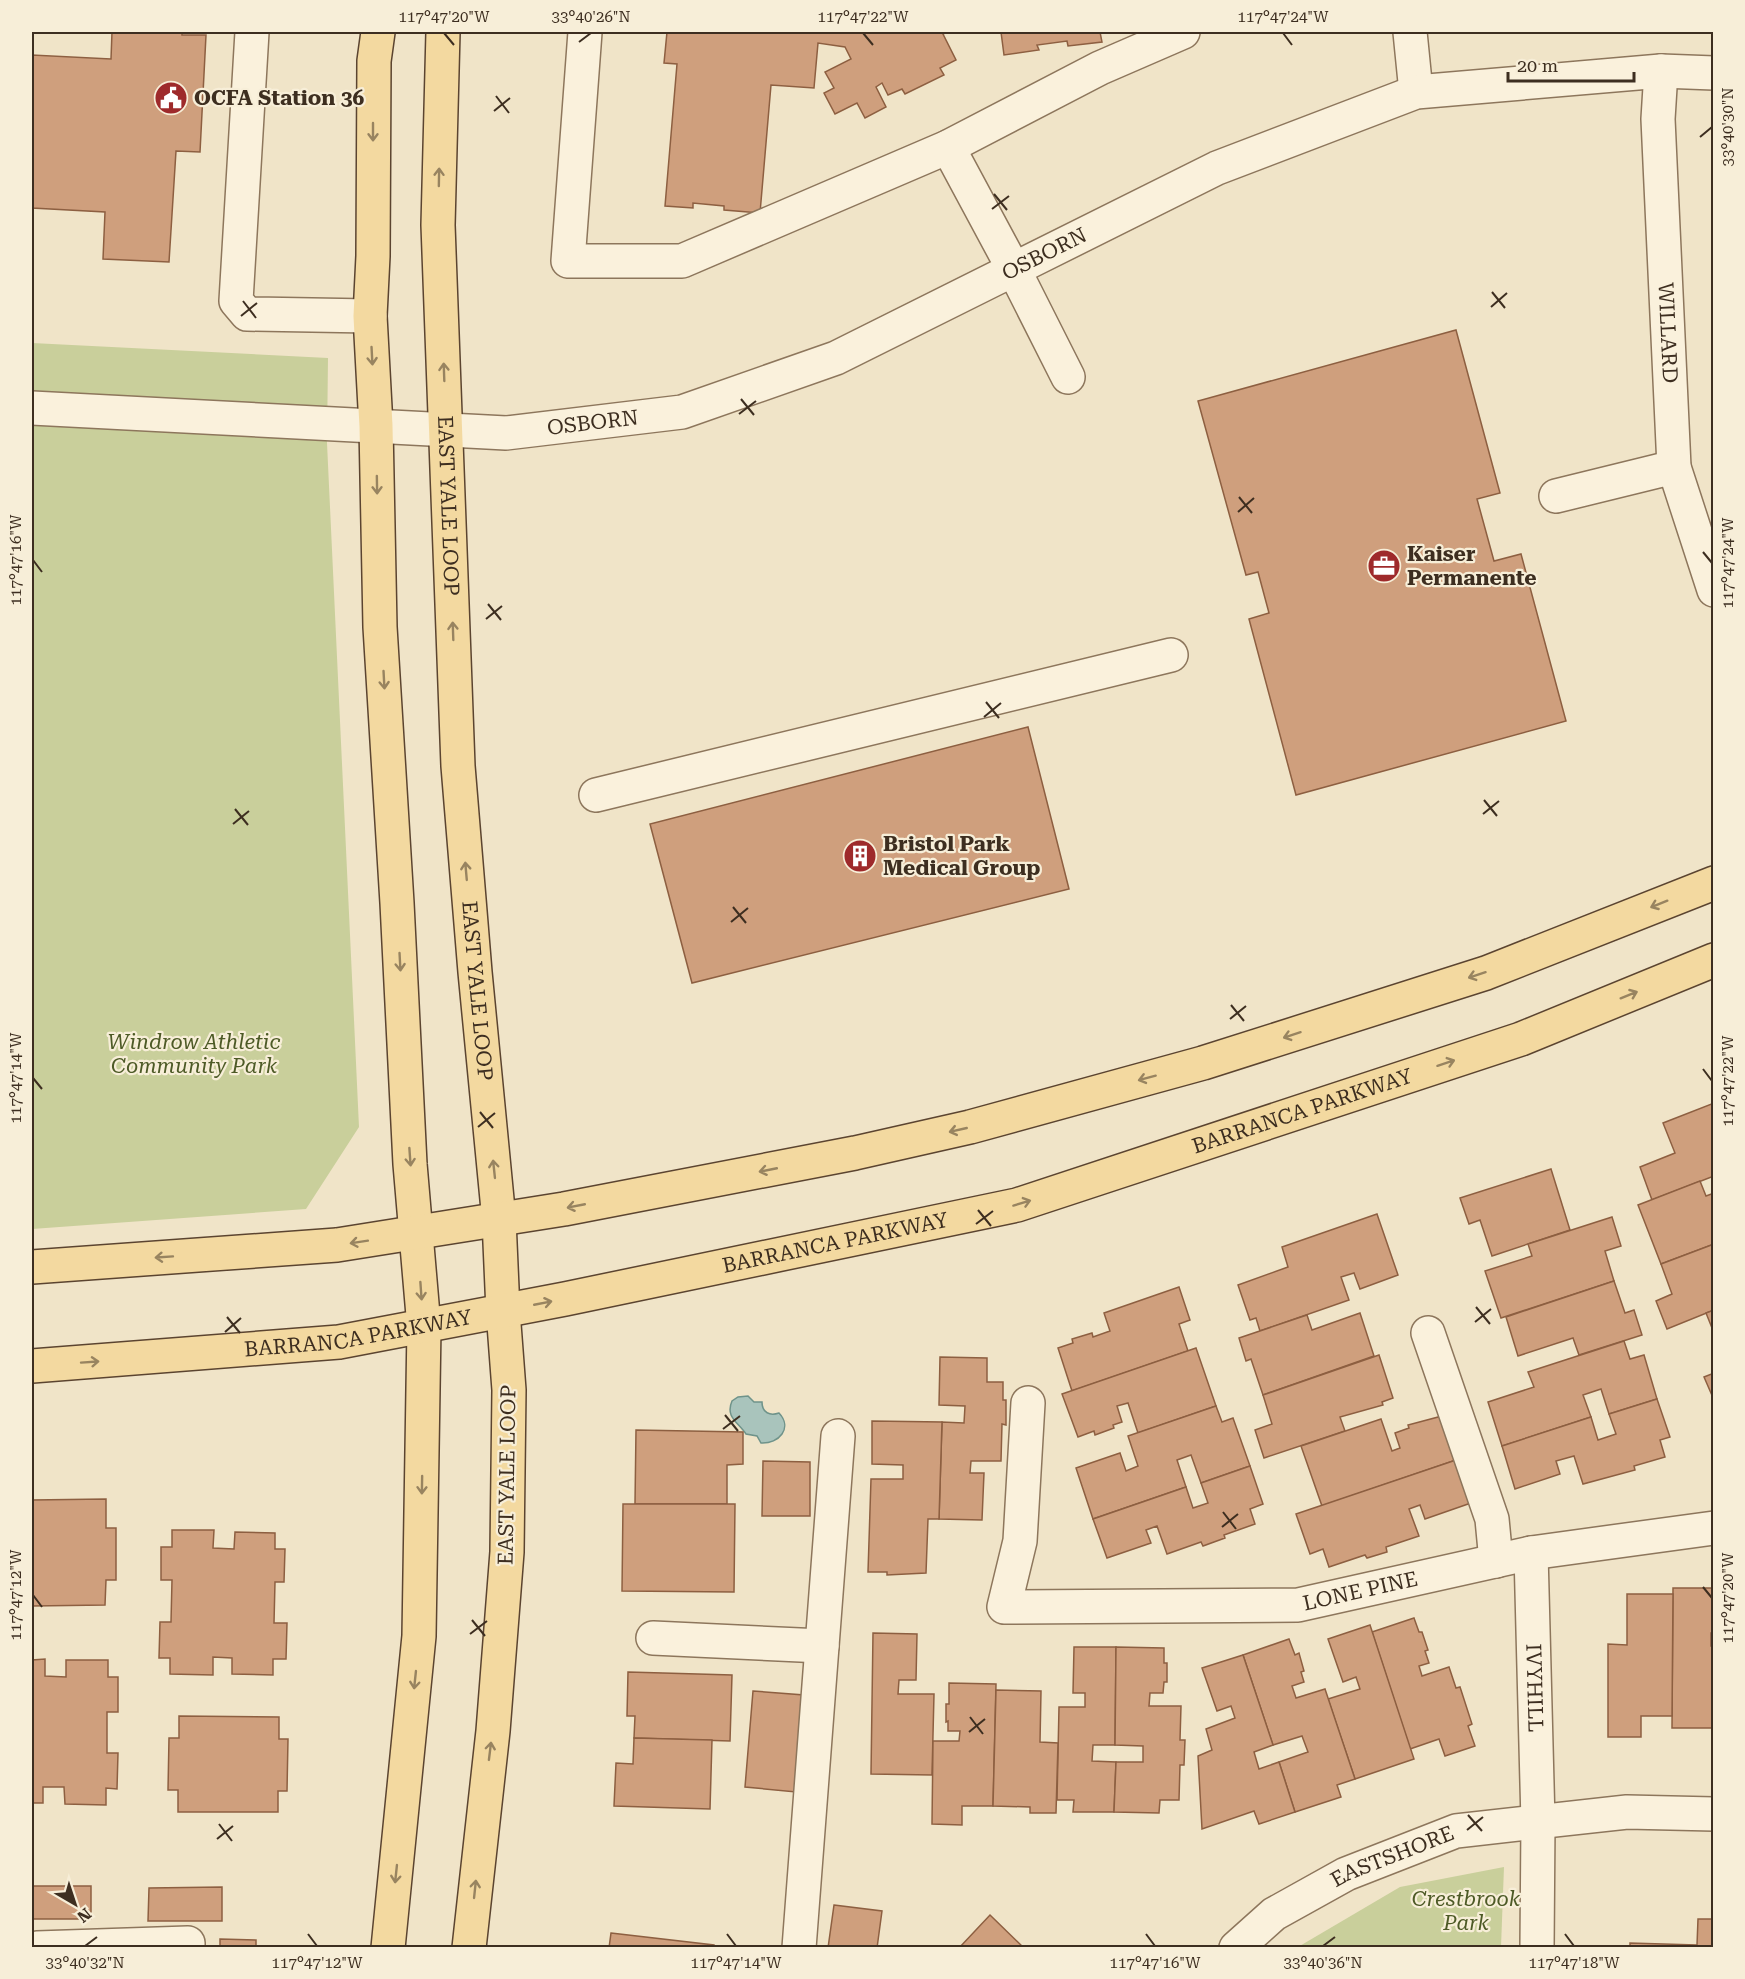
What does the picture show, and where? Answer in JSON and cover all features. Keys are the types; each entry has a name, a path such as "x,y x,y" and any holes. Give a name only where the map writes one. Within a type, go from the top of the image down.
{"main road":[{"path":"378,32 374,61 373,256 369,316 376,426 380,627 410,1164 424,1327 419,1636 388,1947"},
{"name":"EAST YALE LOOP","path":"443,32 438,225 458,766 499,1220 509,1390 507,1552 493,1731 469,1947"},
{"path":"32,1267 337,1245 499,1220 855,1153 970,1127 1192,1066 1486,973 1713,883"},
{"name":"BARRANCA PARKWAY","path":"32,1366 339,1342 424,1327 1017,1205 1521,1039 1713,960"}],"street":[{"path":"252,32 236,301 247,314 369,316"},
{"path":"585,32 568,261 682,261 948,147 1100,68 1183,32"},
{"path":"1410,32 1416,92"},
{"name":"OSBORN","path":"32,408 506,434 682,412 836,358 1217,168 1416,92 1661,71 1713,73"},
{"name":"WILLARD","path":"1661,71 1658,119 1674,466 1713,590"},
{"path":"948,147 1068,377"},
{"path":"1556,496 1674,466"},
{"path":"596,795 1171,655"},
{"path":"1428,1333 1492,1519 1496,1561"},
{"name":"LONE PINE","path":"1028,1402 1020,1541 1004,1607 1298,1605 1531,1553 1713,1528"},
{"path":"799,1947 838,1436"},
{"name":"IVYHILL","path":"1531,1553 1538,1822 1537,1947"},
{"path":"653,1638 822,1646"},
{"name":"EASTSHORE","path":"1236,1947 1274,1914 1346,1874 1456,1831 1627,1812 1713,1814"},
{"path":"37,1947 188,1943 188,1947"}],"green space":[{"name":"Windrow Athletic Community Park","path":"32,343 328,358 327,443 359,1127 306,1209 32,1229"},
{"name":"Crestbrook Park","path":"1504,1867 1501,1947 1298,1947 1400,1887"}],"water":[{"path":"748,1396 754,1402 762,1402 763,1409 767,1413 779,1413 785,1424 778,1438 768,1443 761,1443 757,1436 746,1434 733,1419 730,1411 732,1401 738,1397"}],"building":[{"path":"112,32 182,32 182,35 206,35 200,152 176,151 169,262 103,259 105,212 32,208 32,55 111,59"},
{"path":"667,32 947,32 943,34 956,60 940,68 944,75 905,94 902,89 888,95 882,83 876,87 886,107 865,118 857,103 835,114 824,93 834,88 825,72 851,59 845,47 818,43 814,88 771,85 760,213 724,210 724,206 693,203 693,208 665,206 677,64 664,63"},
{"path":"1001,32 1100,32 1102,42 1068,46 1067,41 1037,45 1039,50 1004,55"},
{"name":"Kaiser Permanente","path":"1456,330 1500,493 1477,499 1494,561 1521,554 1566,721 1296,795 1249,619 1269,613 1258,572 1246,575 1198,401"},
{"name":"Bristol Park Medical Group","path":"1028,727 1069,889 692,983 650,824"},
{"path":"1714,1103 1714,1176 1652,1200 1640,1167 1675,1153 1663,1123"},
{"path":"1551,1169 1570,1230 1492,1256 1480,1220 1469,1224 1460,1198"},
{"path":"1700,1181 1706,1196 1714,1193 1714,1244 1661,1264 1638,1205"},
{"path":"1377,1214 1398,1275 1360,1289 1354,1273 1341,1277 1349,1300 1260,1331 1256,1318 1250,1320 1238,1285 1288,1267 1282,1247"},
{"path":"1612,1217 1621,1246 1605,1251 1614,1281 1501,1318 1485,1271 1532,1256 1528,1244"},
{"path":"1714,1244 1714,1310 1667,1329 1656,1301 1672,1294 1661,1264"},
{"path":"1614,1281 1625,1313 1634,1310 1642,1335 1579,1355 1573,1338 1518,1356 1506,1317"},
{"path":"1179,1287 1190,1320 1179,1324 1188,1351 1072,1391 1058,1348 1073,1343 1072,1339 1092,1333 1093,1337 1110,1331 1104,1313"},
{"path":"1714,1310 1714,1333 1706,1313"},
{"path":"1360,1313 1374,1356 1263,1395 1251,1359 1246,1361 1239,1338 1307,1315 1312,1330"},
{"path":"1624,1341 1630,1359 1644,1355 1657,1399 1609,1414 1601,1389 1583,1395 1591,1417 1502,1446 1488,1402 1534,1387 1528,1372"},
{"path":"1196,1348 1216,1406 1138,1433 1128,1403 1117,1406 1122,1422 1113,1425 1114,1428 1095,1435 1094,1431 1078,1437 1062,1394"},
{"path":"1379,1355 1393,1398 1382,1402 1383,1405 1340,1417 1345,1431 1264,1458 1255,1430 1272,1424 1263,1395"},
{"path":"940,1357 987,1358 987,1382 1003,1382 1006,1425 1002,1424 1001,1461 971,1461 970,1473 984,1473 982,1520 939,1519 942,1422 964,1423 965,1406 939,1405"},
{"path":"1714,1373 1714,1400 1704,1377"},
{"path":"1657,1399 1670,1437 1660,1440 1665,1457 1634,1466 1635,1470 1583,1484 1574,1456 1556,1461 1560,1474 1515,1489 1502,1446 1591,1417 1598,1440 1616,1434 1609,1414"},
{"path":"1216,1406 1222,1422 1233,1418 1250,1466 1201,1483 1191,1455 1177,1460 1186,1487 1093,1519 1076,1468 1120,1453 1126,1471 1138,1466 1128,1436"},
{"path":"1442,1416 1456,1460 1322,1506 1301,1446 1381,1419 1392,1451 1400,1448 1395,1433 1409,1428 1408,1425"},
{"path":"872,1421 942,1422 939,1519 928,1519 926,1573 887,1575 887,1572 868,1572 871,1479 903,1479 903,1465 872,1464"},
{"path":"636,1430 743,1432 743,1464 727,1465 727,1504 635,1504"},
{"path":"1456,1460 1471,1503 1425,1519 1420,1505 1409,1509 1419,1536 1386,1547 1387,1552 1367,1558 1365,1555 1329,1567 1323,1549 1310,1554 1296,1514"},
{"path":"763,1461 810,1462 810,1516 762,1516"},
{"path":"1250,1466 1263,1504 1250,1509 1255,1524 1224,1535 1225,1538 1203,1546 1201,1542 1167,1554 1157,1526 1146,1530 1151,1543 1107,1558 1093,1519 1186,1487 1193,1508 1208,1503 1201,1483"},
{"path":"106,1499 106,1528 116,1528 116,1580 106,1580 105,1605 32,1606 32,1500"},
{"path":"623,1504 735,1504 734,1592 622,1591"},
{"path":"172,1530 214,1530 213,1548 234,1549 235,1532 275,1533 275,1549 285,1549 284,1582 275,1582 274,1623 287,1623 286,1659 273,1659 273,1675 232,1674 232,1658 213,1657 213,1675 170,1674 170,1658 159,1658 160,1622 171,1622 172,1580 161,1580 161,1547 172,1547"},
{"path":"1673,1588 1714,1588 1714,1633 1711,1633 1711,1646 1714,1646 1714,1728 1672,1728"},
{"path":"1627,1594 1673,1594 1672,1716 1641,1716 1641,1737 1608,1737 1608,1644 1627,1645"},
{"path":"1414,1618 1428,1650 1425,1651 1429,1663 1419,1666 1422,1676 1449,1667 1456,1688 1460,1687 1472,1724 1468,1726 1475,1746 1445,1756 1439,1739 1410,1749 1372,1632"},
{"path":"1370,1625 1414,1759 1355,1779 1328,1699 1360,1689 1356,1677 1343,1682 1328,1639"},
{"path":"873,1633 917,1634 916,1680 899,1680 898,1694 934,1694 932,1775 871,1774"},
{"path":"1289,1639 1295,1655 1299,1653 1304,1671 1301,1672 1304,1682 1292,1686 1296,1698 1325,1689 1355,1779 1337,1785 1341,1797 1295,1812 1279,1762 1308,1752 1302,1736 1273,1745 1243,1655"},
{"path":"1074,1647 1116,1647 1115,1745 1093,1745 1092,1761 1116,1762 1114,1812 1073,1812 1074,1800 1057,1800 1059,1707 1085,1707 1085,1693 1073,1693"},
{"path":"1116,1647 1164,1648 1167,1682 1164,1682 1163,1693 1150,1693 1149,1706 1181,1706 1180,1740 1185,1740 1184,1765 1180,1765 1179,1800 1160,1800 1159,1813 1114,1812 1116,1762 1143,1762 1143,1746 1115,1745"},
{"path":"1243,1655 1273,1745 1254,1752 1259,1769 1279,1762 1295,1812 1259,1824 1254,1811 1202,1829 1198,1756 1212,1750 1206,1729 1235,1718 1231,1706 1217,1711 1202,1668"},
{"path":"45,1659 45,1676 66,1677 66,1660 108,1660 108,1677 118,1677 118,1712 107,1712 107,1753 118,1753 117,1789 106,1788 106,1805 65,1804 64,1787 43,1787 43,1803 32,1803 32,1660"},
{"path":"628,1672 732,1675 730,1741 634,1738 635,1716 627,1716"},
{"path":"949,1683 996,1684 993,1806 962,1806 962,1825 932,1824 933,1741 959,1741 960,1731 948,1731 948,1721 946,1722"},
{"path":"996,1690 1041,1691 1040,1742 1058,1743 1056,1813 1030,1813 1030,1807 993,1806"},
{"path":"753,1691 804,1695 796,1792 745,1787"},
{"path":"179,1716 279,1717 279,1739 288,1739 287,1791 278,1791 278,1812 178,1812 178,1790 168,1790 169,1738 179,1738"},
{"path":"634,1738 712,1740 710,1809 614,1806 616,1763 633,1764"},
{"path":"32,1886 91,1886 91,1919 32,1919"},
{"path":"222,1887 222,1921 148,1921 149,1888"},
{"path":"834,1905 882,1911 877,1948 828,1948"},
{"path":"990,1915 1024,1948 959,1948"},
{"path":"1698,1919 1714,1919 1714,1948 1630,1948 1630,1943 1697,1945"},
{"path":"611,1933 714,1945 714,1948 609,1948"},
{"path":"220,1939 256,1940 256,1948 220,1948"}],"place":[{"name":"OCFA Station 36","path":"171,98"},
{"name":"Kaiser Permanente","path":"1384,566"},
{"name":"Bristol Park Medical Group","path":"860,856"}]}
